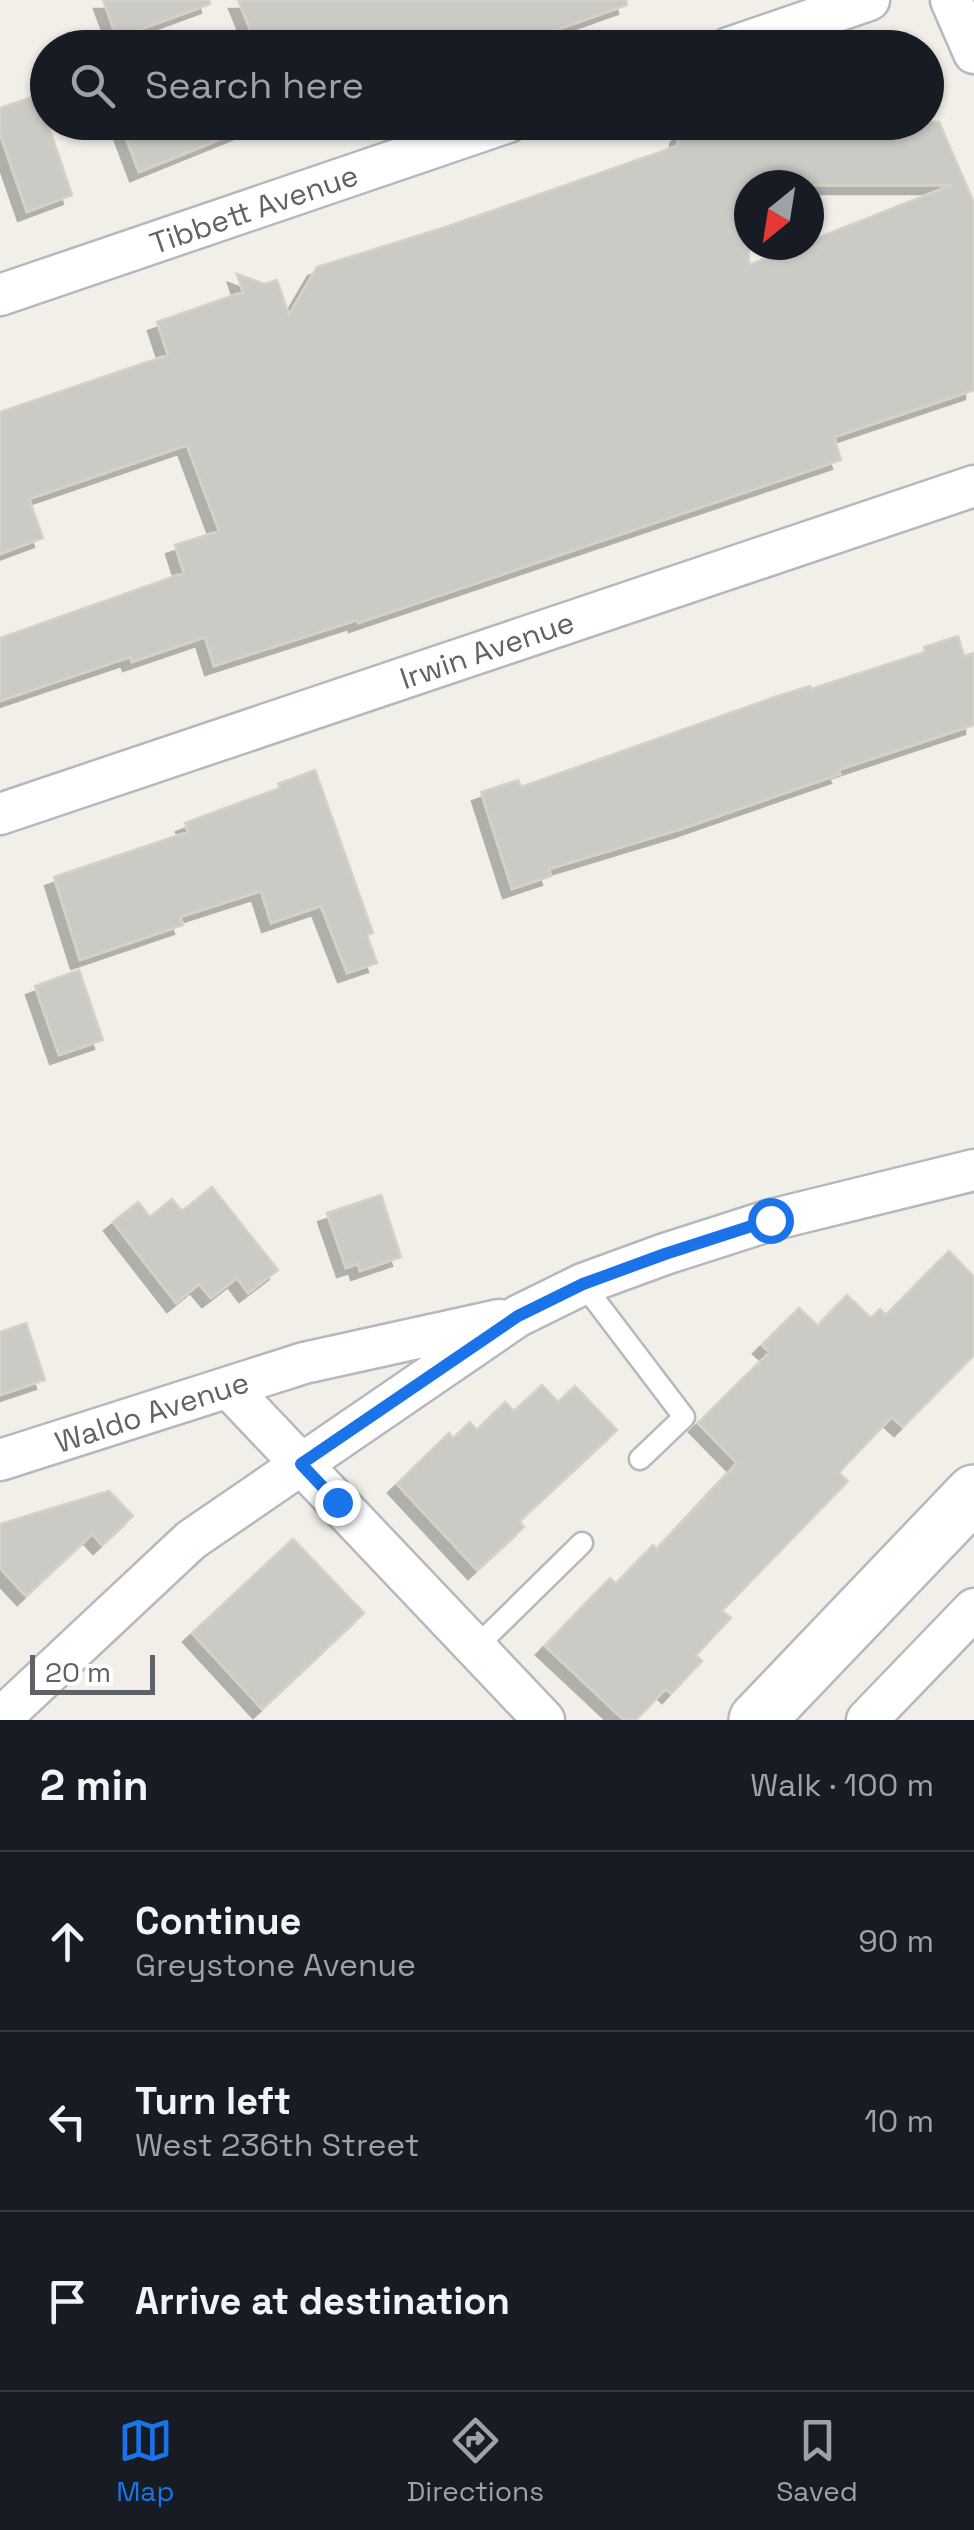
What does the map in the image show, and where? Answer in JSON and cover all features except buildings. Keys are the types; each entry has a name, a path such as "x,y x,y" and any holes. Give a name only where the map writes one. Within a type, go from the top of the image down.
{"main road":[{"path":"757,1720 974,1493"}],"street":[{"path":"782,30 869,0"},
{"path":"951,0 974,52"},
{"name":"Tibbett Avenue","path":"0,295 455,140"},
{"name":"Irwin Avenue","path":"0,814 974,486"},
{"path":"0,1719 192,1540 518,1316 583,1284 770,1220 974,1170"},
{"name":"Waldo Avenue","path":"0,1460 304,1362 518,1316"},
{"path":"228,1388 544,1720"},
{"path":"868,1720 974,1609"}],"lane":[{"path":"583,1284 684,1417 640,1459"},
{"path":"476,1648 582,1542"}],"route":[{"path":"337,1502 301,1464 518,1316 583,1284 770,1220"}]}
